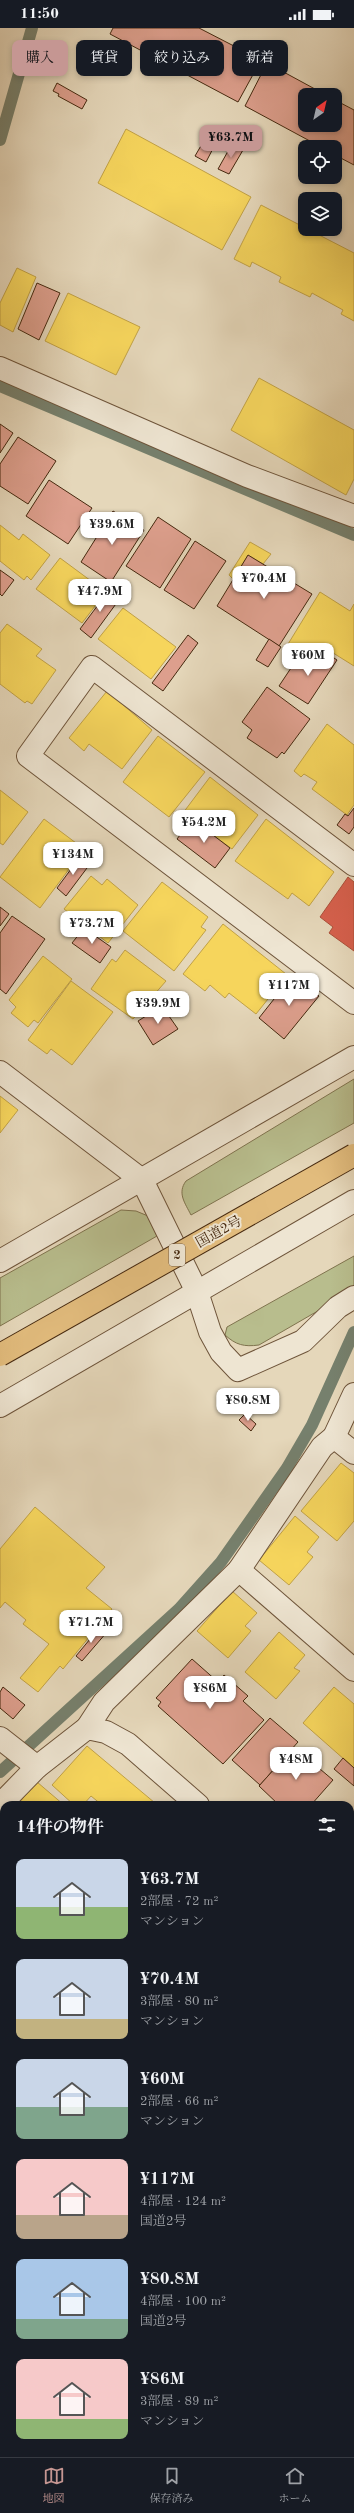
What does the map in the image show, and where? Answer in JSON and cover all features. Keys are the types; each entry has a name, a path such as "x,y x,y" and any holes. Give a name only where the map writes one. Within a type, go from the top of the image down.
{"main road":[{"name":"国道2号","path":"0,1355 354,1155"}],"street":[{"path":"0,368 247,476 354,516"},
{"path":"354,865 92,667 28,756 354,1003"},
{"path":"0,1261 354,1057"},
{"path":"0,1072 142,1180 197,1292 210,1332 221,1352 238,1370 303,1341 338,1307 354,1297"},
{"path":"0,1406 354,1201"},
{"path":"88,1728 104,1702 239,1570 322,1447 334,1437 354,1394"},
{"path":"334,1437 354,1453"},
{"path":"239,1570 354,1670"},
{"path":"1,1801 19,1753 88,1728 106,1732 128,1744 193,1801"}],"green space":[{"path":"354,1079 354,1123 191,1215 184,1202 182,1194 183,1185 186,1181"},
{"path":"121,1210 136,1211 148,1216 157,1236 0,1326 0,1278"},
{"path":"354,1256 354,1290 259,1345 249,1346 240,1344 225,1335 227,1327"}],"building: 住宅":[{"path":"126,129 251,197 222,250 98,183"},
{"path":"261,205 298,224 298,236 321,236 354,253 354,321 341,314 343,310 312,293 310,297 279,282 281,277 252,262 250,267 234,259"},
{"path":"17,268 36,277 13,332 0,325 0,303"},
{"path":"68,293 140,327 116,375 45,341"},
{"path":"259,378 354,430 354,479 346,495 231,430"},
{"path":"0,525 19,540 23,534 50,555 31,580 27,576 24,580 0,561"},
{"path":"250,542 271,554 263,564 248,555 234,580 229,575"},
{"path":"60,558 106,592 82,623 36,589"},
{"path":"320,592 350,611 354,604 354,666 322,646 310,666 285,649"},
{"path":"123,608 176,647 151,679 98,639"},
{"path":"7,624 42,649 36,656 56,670 32,704 27,701 25,703 0,684 0,633"},
{"path":"107,691 152,730 122,769 89,744 84,751 69,738"},
{"path":"327,724 354,745 354,805 347,815 312,789 317,782 304,774 301,777 294,771"},
{"path":"158,736 205,772 169,817 123,782"},
{"path":"210,777 258,815 232,849 183,813"},
{"path":"0,790 28,812 3,845 0,843"},
{"path":"44,819 84,849 40,908 0,877"},
{"path":"266,819 334,872 309,906 292,893 288,899 235,861"},
{"path":"91,876 102,885 107,879 138,905 108,943 64,909"},
{"path":"162,882 208,917 201,927 206,930 174,971 123,931"},
{"path":"223,924 291,978 276,997 272,994 256,1014 229,993 225,998 210,985 205,991 183,974"},
{"path":"125,950 166,981 133,1019 91,989 112,959 116,962"},
{"path":"43,956 72,979 38,1023 34,1020 28,1027 11,1013 16,1007 9,1000"},
{"path":"71,981 113,1012 72,1065 51,1049 47,1054 28,1040"},
{"path":"0,1096 18,1110 0,1133"},
{"path":"341,1463 354,1473 354,1521 337,1541 301,1511"},
{"path":"35,1507 105,1567 86,1588 112,1609 63,1669 60,1666 38,1692 20,1678 49,1644 23,1624 26,1620 5,1602 0,1608 0,1549"},
{"path":"295,1516 319,1537 307,1552 313,1557 289,1585 259,1560"},
{"path":"232,1591 257,1613 245,1626 251,1631 228,1658 197,1631"},
{"path":"279,1632 305,1655 294,1668 300,1671 276,1699 245,1672"},
{"path":"334,1687 354,1704 354,1768 303,1723"},
{"path":"87,1746 153,1801 97,1801 91,1796 87,1801 70,1801 52,1785"},
{"path":"37,1782 59,1801 20,1801"}],"building: 商業":[{"path":"348,877 354,882 354,951 329,933 333,927 320,917"}],"building: その他":[{"path":"113,28 199,28 222,40 140,40 140,50 132,46 132,40 121,40 110,34"},
{"path":"224,41 232,45 232,76 252,76 238,102 189,76 224,76"},
{"path":"288,74 313,88 298,88 298,132 342,132 342,104 354,110 354,165 342,159 342,140 308,140 245,106 260,76 288,76"},
{"path":"57,83 87,100 82,109 58,96 59,94 53,91"},
{"path":"209,132 219,137 206,162 195,156"},
{"path":"232,144 243,150 229,174 218,169"},
{"path":"37,283 60,293 39,340 18,329"},
{"path":"0,424 13,433 0,453"},
{"path":"18,437 56,461 28,504 0,486 0,464"},
{"path":"49,480 92,508 68,544 26,516"},
{"path":"113,511 144,530 111,582 81,562"},
{"path":"158,517 191,539 160,588 126,566"},
{"path":"195,541 226,561 194,609 164,590"},
{"path":"248,555 312,594 279,646 217,606"},
{"path":"0,570 14,580 2,596 0,594"},
{"path":"110,589 121,597 91,638 80,629"},
{"path":"188,635 198,643 163,691 152,683"},
{"path":"269,639 281,647 268,667 256,660"},
{"path":"322,650 337,660 308,704 279,686 297,659 310,668"},
{"path":"267,687 310,719 284,754 282,752 277,758 247,738 252,730 242,722"},
{"path":"354,808 354,827 349,834 337,825 345,814 348,816"},
{"path":"192,819 230,848 215,868 177,839"},
{"path":"80,857 90,864 66,896 57,888"},
{"path":"0,907 9,914 0,926"},
{"path":"12,916 45,939 6,994 0,989 0,933"},
{"path":"84,928 111,947 100,963 72,943"},
{"path":"293,975 319,996 284,1039 259,1018"},
{"path":"162,1006 178,1029 153,1045 138,1021"},
{"path":"245,1414 256,1424 251,1431 239,1420"},
{"path":"100,1627 107,1632 82,1661 76,1656"},
{"path":"192,1659 218,1682 224,1675 248,1696 243,1701 264,1720 223,1764 158,1706 161,1702 156,1698"},
{"path":"3,1687 25,1705 13,1719 0,1708 0,1692"},
{"path":"270,1718 298,1742 260,1785 232,1760"},
{"path":"294,1747 333,1780 315,1801 275,1801 259,1786"},
{"path":"343,1758 354,1768 354,1786 334,1769"}],"waterway":[{"path":"0,140 32,28"},
{"path":"0,386 354,535"},
{"path":"0,1772 179,1609 221,1562 287,1468 312,1425 354,1332"}]}
